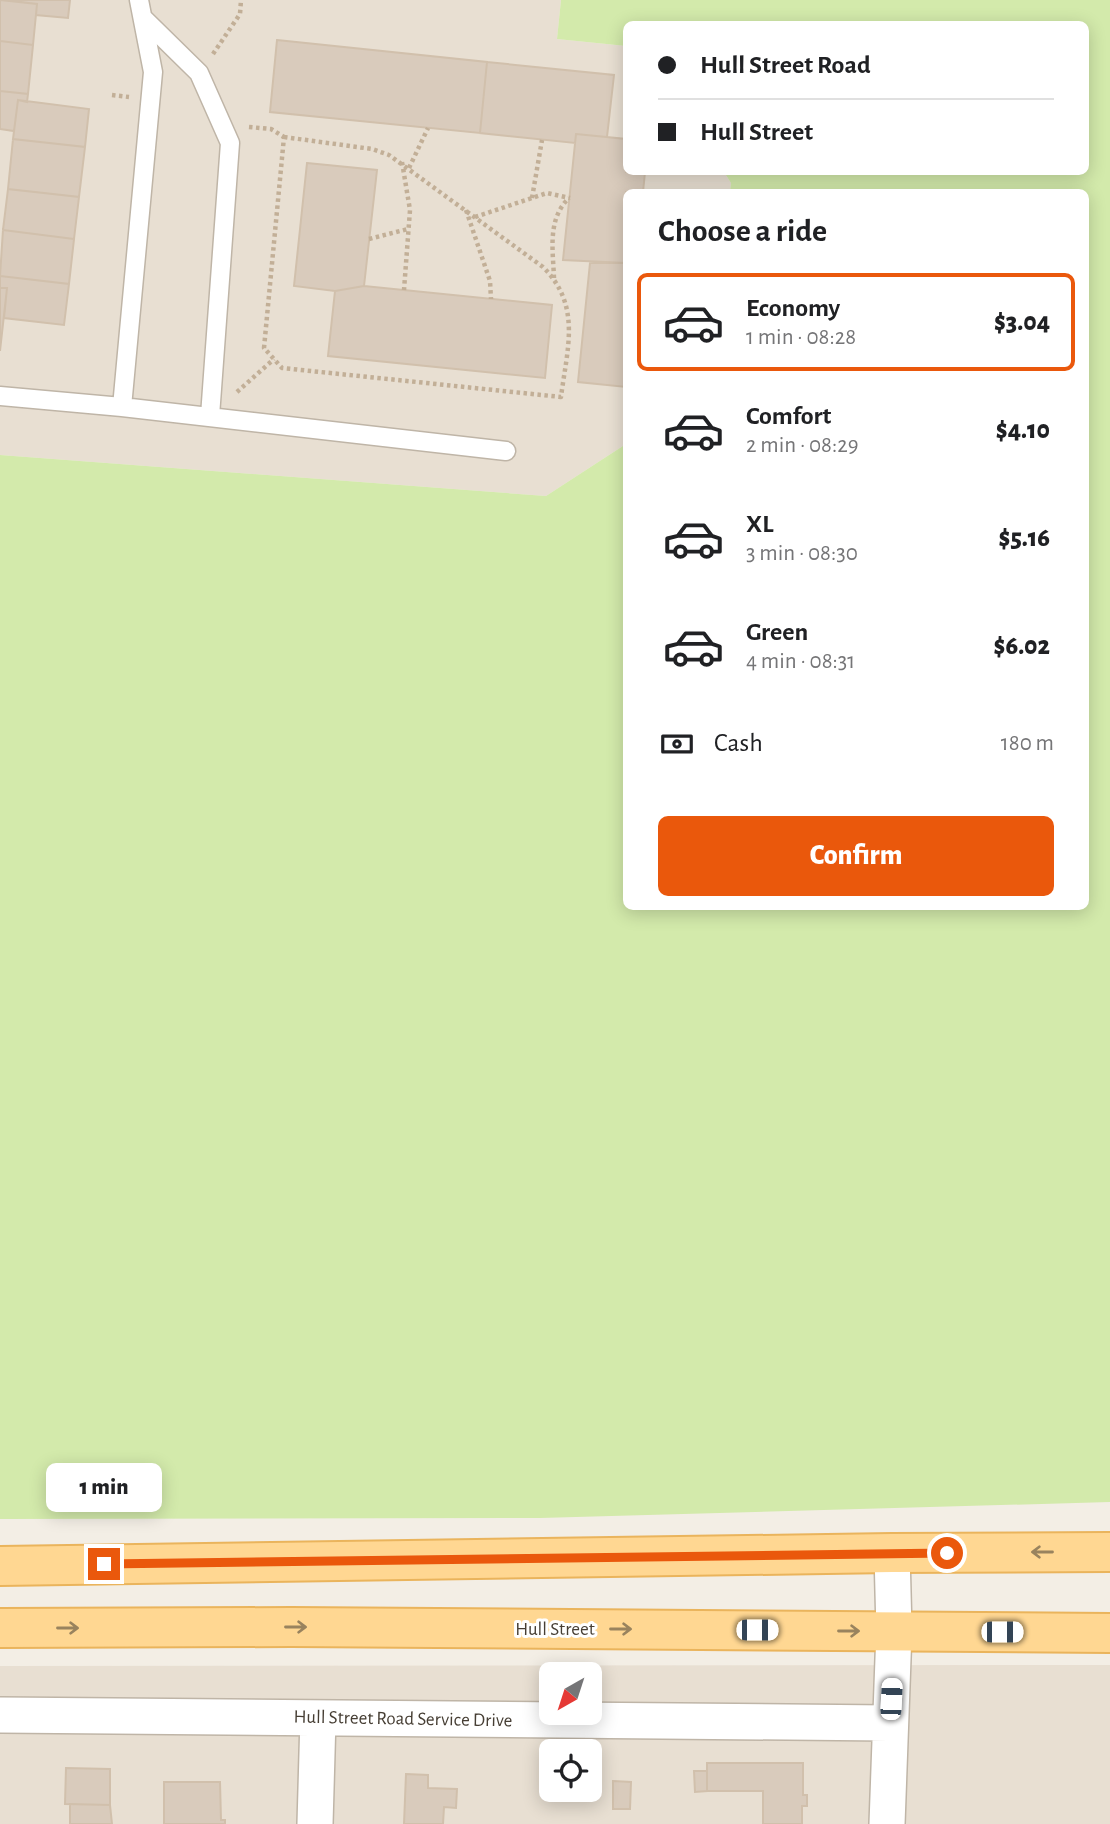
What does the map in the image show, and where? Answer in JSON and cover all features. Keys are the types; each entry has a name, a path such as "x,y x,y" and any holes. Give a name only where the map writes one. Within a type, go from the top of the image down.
{"main road":[{"path":"0,1566 1110,1552"},
{"name":"Hull Street","path":"0,1628 1110,1633"}],"street":[{"path":"887,1824 894,1631 892,1553"},
{"name":"Hull Street Road Service Drive","path":"0,1715 890,1723"},
{"path":"316,1824 318,1718"}],"lane":[{"path":"122,407 153,72 139,0"},
{"path":"144,19 200,73 230,143 210,416"},
{"path":"0,396 210,416 506,451"}],"path":[{"path":"200,73 240,14 241,0"},
{"path":"409,168 428,128"},
{"path":"284,137 372,149 402,162 554,278 567,303 570,327 561,397 282,368 264,348 284,137"},
{"path":"531,199 542,140"},
{"path":"402,162 410,209 404,290"},
{"path":"475,217 547,194 570,198 560,207 555,220 554,278"},
{"path":"466,210 491,281 491,299"},
{"path":"369,239 408,229"},
{"path":"210,416 274,359"}],"shaded area":[{"path":"0,0 561,0 557,39 623,46 623,175 726,175 731,183 730,189 623,189 623,446 546,496 0,455"},
{"path":"602,1665 1110,1665 1110,1824 0,1824 0,1666 539,1666 539,1726 602,1726"}],"green space":[{"path":"561,0 1110,0 1110,1502 540,1518 0,1519 0,455 546,496 623,446 623,910 1089,910 1089,189 730,189 731,183 726,175 1089,175 1089,21 623,21 623,46 557,39"}],"building":[{"path":"0,0 37,4 33,45 0,41"},
{"path":"6,0 70,0 68,18 36,15 37,4"},
{"path":"277,40 487,62 480,133 270,112"},
{"path":"0,41 33,45 28,94 0,91"},
{"path":"487,62 614,75 607,137 576,134 575,143 480,133"},
{"path":"0,91 28,94 27,102 18,100 14,131 0,129"},
{"path":"18,100 89,109 85,147 13,139"},
{"path":"576,134 623,139 623,175 645,175 643,189 623,189 623,263 563,260"},
{"path":"13,139 85,147 79,197 8,189"},
{"path":"307,163 377,170 364,286 335,291 294,286"},
{"path":"8,189 79,197 74,239 3,230"},
{"path":"3,230 74,239 69,284 0,276"},
{"path":"590,263 623,263 623,387 578,382"},
{"path":"0,276 69,284 64,325 4,318 7,288 0,288"},
{"path":"364,286 552,305 545,378 328,356 335,291"},
{"path":"0,288 7,288 0,351"},
{"path":"707,1763 803,1763 803,1795 807,1795 807,1806 802,1806 802,1824 763,1824 763,1791 707,1791"},
{"path":"66,1768 110,1769 110,1805 65,1804"},
{"path":"694,1771 707,1771 707,1791 695,1792"},
{"path":"406,1774 428,1775 428,1788 457,1789 456,1808 444,1807 443,1824 404,1824"},
{"path":"613,1781 631,1782 630,1809 613,1809"},
{"path":"164,1782 220,1782 221,1820 225,1820 225,1824 164,1824"},
{"path":"70,1804 110,1805 112,1824 70,1824"}],"route":[{"path":"104,1564 947,1553"}]}
